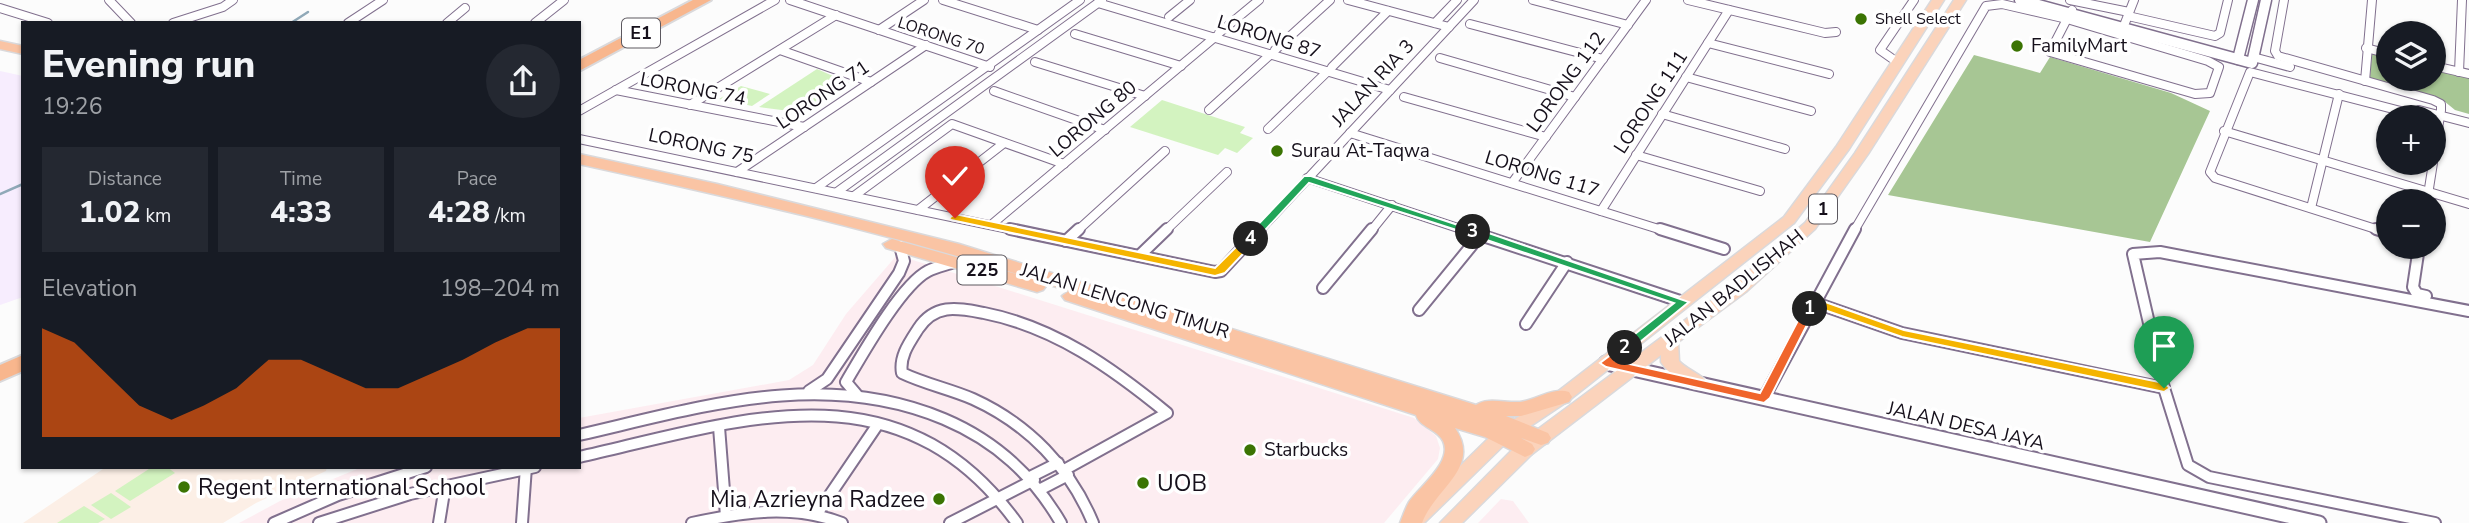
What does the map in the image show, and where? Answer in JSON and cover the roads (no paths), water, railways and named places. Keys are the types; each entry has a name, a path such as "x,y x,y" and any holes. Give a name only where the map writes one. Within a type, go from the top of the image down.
{"highway":[{"name":"E1","path":"581,57 690,0"},
{"name":"E1","path":"581,65 704,0"},
{"path":"0,36 21,41"},
{"path":"0,45 21,50"},
{"name":"JALAN LENCONG TIMUR","path":"581,159 717,189 953,248 1375,386 1510,432 1533,444"},
{"name":"JALAN LENCONG TIMUR","path":"581,170 900,246 1375,386"},
{"path":"0,360 21,349"},
{"path":"0,374 21,363"},
{"path":"1375,386 1492,410 1521,409 1562,397"},
{"path":"1375,386 1433,420 1443,428 1453,444 1451,465 1412,514 1411,523"}],"main road":[{"name":"JALAN BADLISHAH","path":"1411,523 1510,432 1562,397 1789,220 1842,149 1938,0"},
{"name":"JALAN BADLISHAH","path":"1450,523 1533,444 1741,286 1810,226 1861,154 1959,0"},
{"path":"1670,341 1670,362 1681,374 1700,384"}],"street":[{"path":"0,3 5,0"},
{"path":"109,0 129,21"},
{"path":"179,21 222,7 233,0"},
{"path":"351,21 383,0"},
{"path":"538,21 564,0"},
{"path":"581,110 775,0"},
{"name":"LORONG 70","path":"790,0 1004,72"},
{"path":"878,30 924,0"},
{"path":"943,0 1038,30"},
{"path":"816,188 1080,0"},
{"path":"1115,8 1125,0"},
{"path":"1168,17 1190,0"},
{"name":"LORONG 80","path":"991,225 1259,0"},
{"path":"1209,110 1330,0"},
{"path":"1348,0 1449,27"},
{"path":"1435,23 1457,0"},
{"name":"JALAN RIA 3","path":"837,192 1210,271 1221,271 1474,0"},
{"path":"1533,0 1628,25"},
{"name":"LORONG 112","path":"1512,183 1646,0"},
{"path":"1688,0 1825,33 1836,32"},
{"path":"1897,62 1880,50 1914,0"},
{"path":"2020,0 2109,19 2127,17 2216,36 2220,33 2228,0"},
{"path":"2038,0 2070,11 2207,59 2218,64 2210,93 2195,94 2050,52 2070,11 2091,2 2100,8 2239,56 2253,64 2380,105"},
{"path":"2127,17 2134,0"},
{"path":"2239,56 2253,0"},
{"path":"2266,0 2253,64 2224,131 2211,175 2376,229"},
{"path":"2284,0 2275,51 2278,56 2433,100 2441,105"},
{"path":"2365,82 2372,0"},
{"path":"2459,72 2465,41 2462,0"},
{"path":"837,192 1100,1"},
{"name":"LORONG 87","path":"1100,1 1115,8 1330,69 1390,90"},
{"path":"1764,398 1813,302 1986,6 1998,4 2070,11 2239,56"},
{"path":"0,8 42,21"},
{"path":"449,21 465,8"},
{"path":"2100,8 2109,19"},
{"name":"LORONG 111","path":"1601,211 1728,10"},
{"path":"1268,130 1388,11"},
{"path":"690,105 836,16"},
{"path":"1470,24 1603,59"},
{"path":"1075,34 1181,66"},
{"path":"1708,43 1829,74"},
{"name":"LORONG 71","path":"737,172 926,46"},
{"path":"2366,48 2376,51"},
{"path":"780,50 871,82"},
{"path":"1440,58 1575,97"},
{"path":"1035,62 1145,96"},
{"path":"2253,64 2397,105"},
{"path":"2446,69 2469,74"},
{"path":"1686,77 1811,111"},
{"name":"LORONG 74","path":"616,90 804,127"},
{"path":"994,91 1105,130"},
{"path":"2311,208 2339,94"},
{"path":"1404,97 1546,137"},
{"path":"1662,114 1785,149"},
{"path":"2446,117 2469,117"},
{"path":"2446,118 2469,123"},
{"path":"2446,120 2469,129"},
{"path":"855,196 952,124 1064,164"},
{"path":"2224,131 2405,189"},
{"name":"LORONG 117","path":"1350,133 1724,249"},
{"name":"LORONG 75","path":"581,139 837,192"},
{"path":"918,210 1004,143"},
{"path":"1066,241 1165,151"},
{"path":"1636,155 1760,191"},
{"path":"1139,256 1227,172"},
{"path":"1307,178 1683,302"},
{"path":"2446,200 2469,204"},
{"path":"1323,288 1392,205"},
{"path":"1419,310 1481,234"},
{"path":"805,393 827,379 894,282 904,261 900,246"},
{"path":"2435,523 2200,473 2184,460 2133,260 2137,251 2171,254 2469,311"},
{"path":"2417,259 2413,287 2417,295 2469,304"},
{"path":"857,395 846,382 874,335 920,277 955,262"},
{"path":"1526,324 1567,262"},
{"path":"1813,302 1902,333 2164,388"},
{"path":"950,523 1001,496 1063,469 1167,413 1104,362 1058,338 981,312 948,308 931,313 900,361 902,373 987,406 1030,435 1063,469 1093,523"},
{"name":"JALAN DESA JAYA","path":"1606,363 2285,519 2319,523"},
{"path":"581,435 754,398 805,393 857,395 908,407 960,426 997,447 1035,482 1061,523"},
{"path":"581,457 777,415 807,414 878,424 945,449 987,481 1001,496 1017,523"},
{"path":"817,514 878,424"},
{"path":"719,427 726,516"},
{"path":"274,523 338,495 420,469"},
{"path":"320,523 374,504 523,469"},
{"path":"522,523 528,469"},
{"path":"439,523 445,486"},
{"path":"692,523 776,510 817,514 842,523"}],"waterway":[{"path":"294,21 308,12"},
{"path":"0,194 21,185"}],"place":[{"name":"Shell Select","path":"1861,19"},
{"name":"FamilyMart","path":"2017,46"},
{"name":"Surau At-Taqwa","path":"1277,151"},
{"name":"Starbucks","path":"1250,450"},
{"name":"UOB","path":"1143,483"},
{"name":"Regent International School","path":"184,487"},
{"name":"Mia Azrieyna Radzee","path":"939,499"}]}
